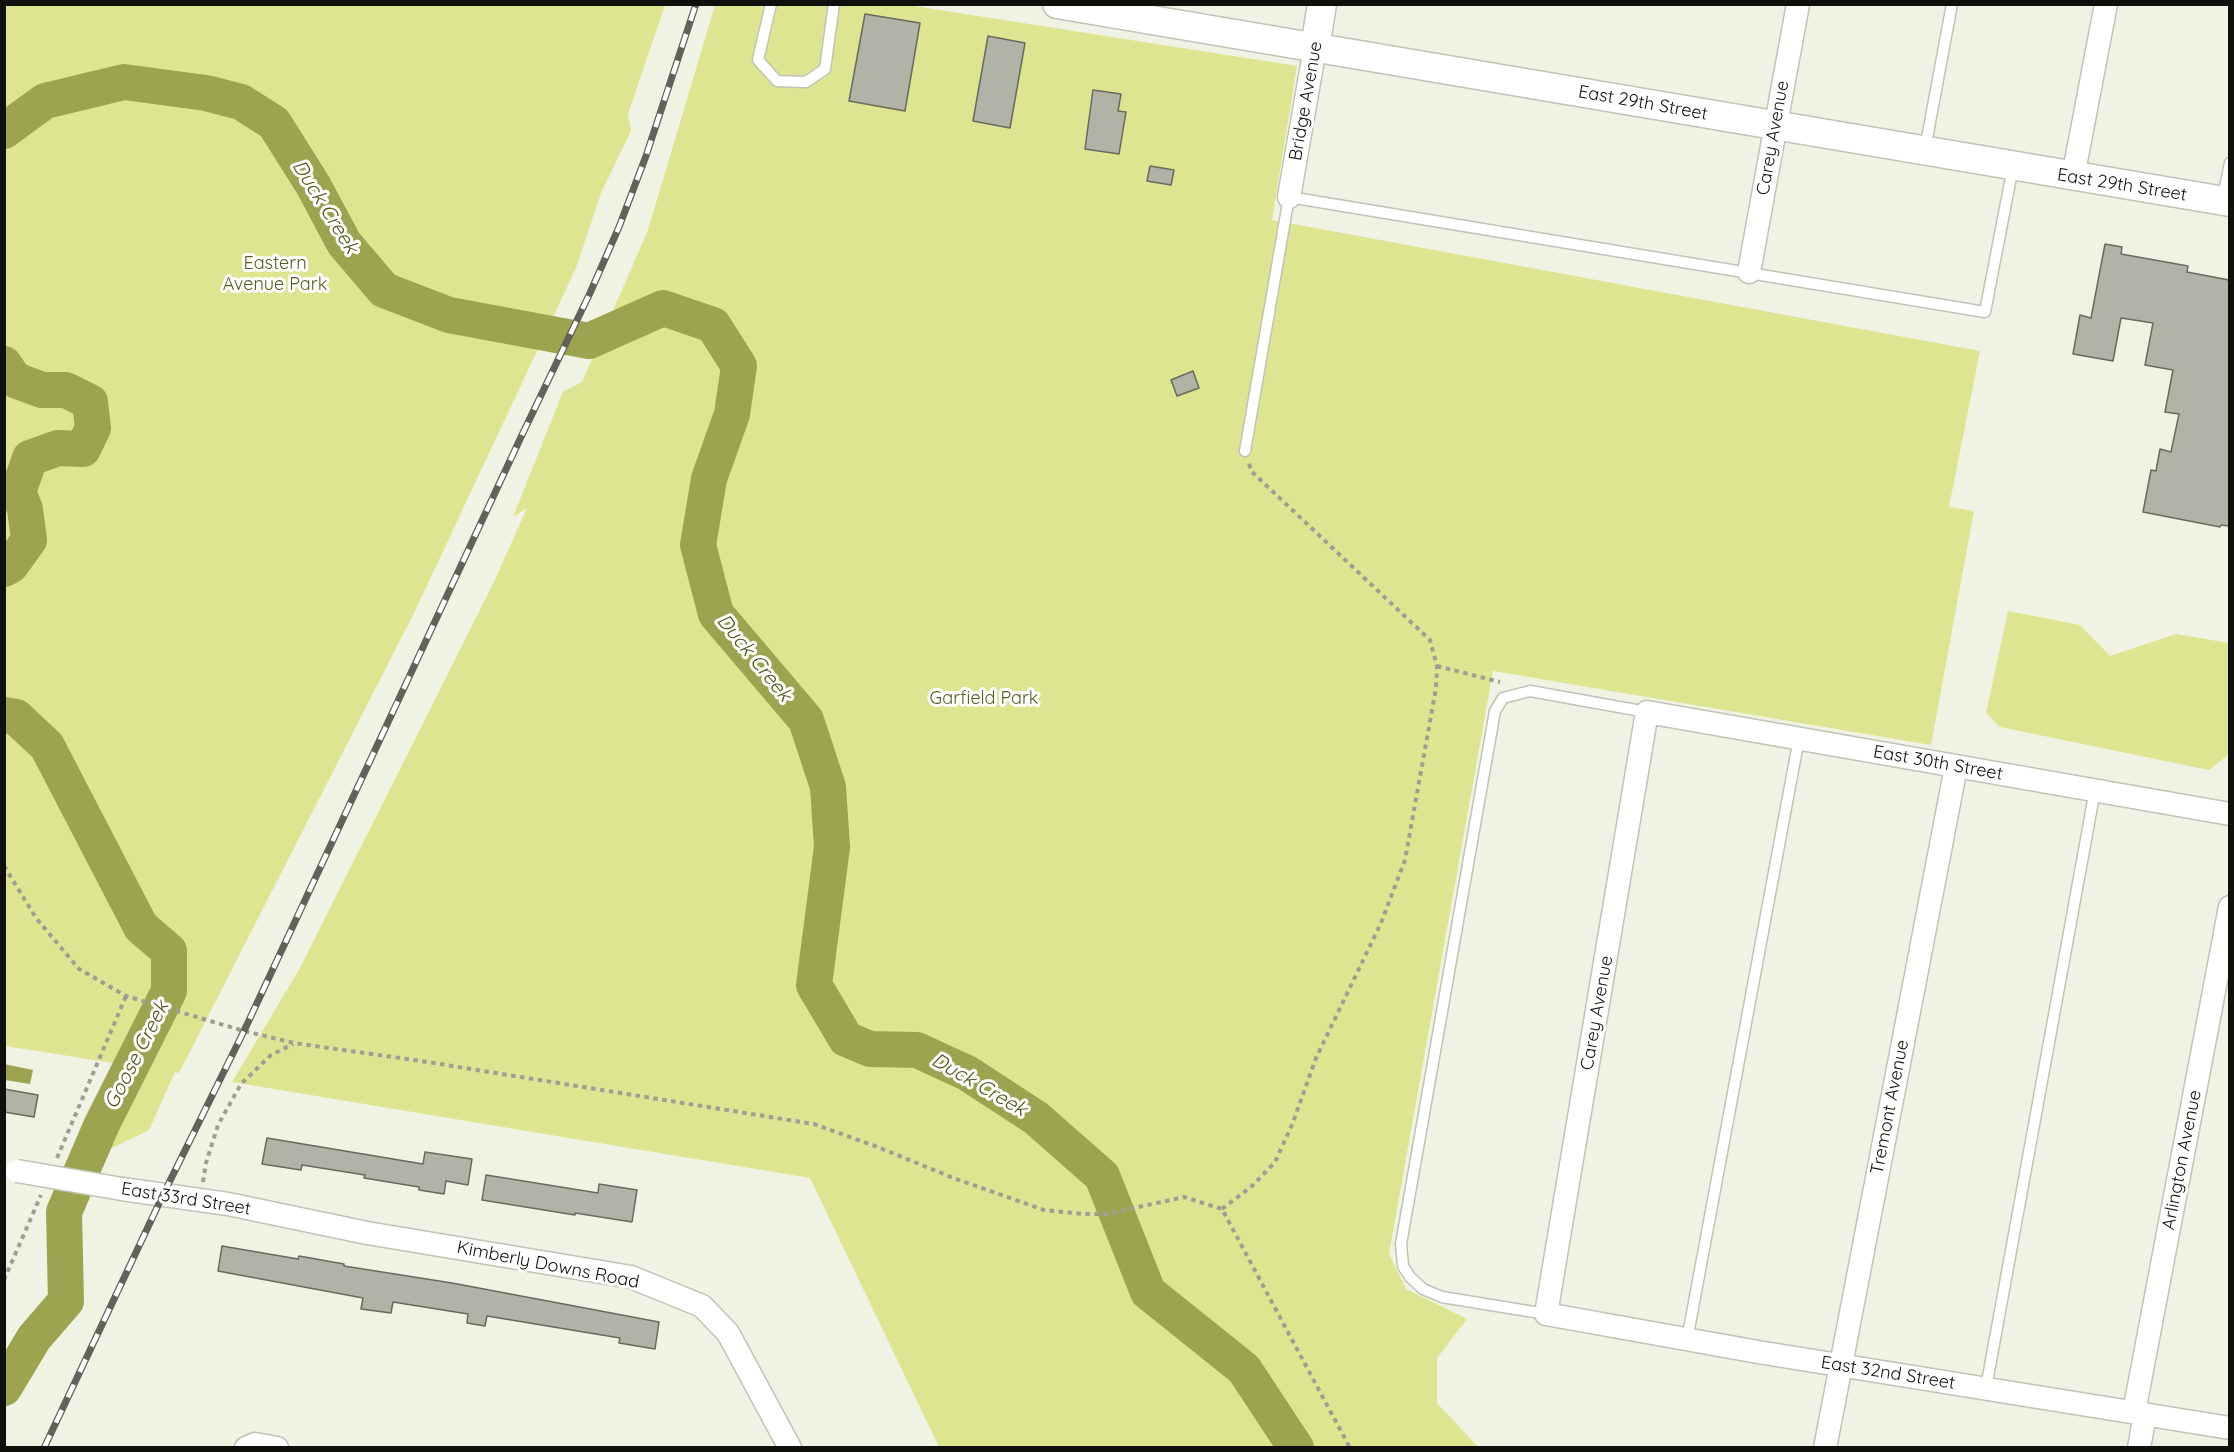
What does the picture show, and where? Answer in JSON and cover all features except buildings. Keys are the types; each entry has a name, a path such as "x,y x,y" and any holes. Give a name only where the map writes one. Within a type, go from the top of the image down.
{"street":[{"name":"East 29th Street","path":"1057,4 1176,20 1315,48 2226,201"},
{"name":"Bridge Avenue","path":"1289,197 1322,4"},
{"name":"Carey Avenue","path":"1749,272 1798,4"},
{"path":"2073,177 2106,4"},
{"name":"Carey Avenue","path":"1546,1314 1647,712"},
{"name":"East 30th Street","path":"1647,712 2229,814"},
{"name":"Tremont Avenue","path":"1825,1448 1956,767"},
{"name":"Arlington Avenue","path":"2139,1448 2140,1413 2229,907"},
{"name":"East 33rd Street","path":"11,1170 201,1200 367,1233"},
{"name":"Kimberly Downs Road","path":"367,1233 631,1277 702,1306 728,1333 790,1448"},
{"name":"East 32nd Street","path":"1546,1314 1687,1340 2229,1428"},
{"path":"246,1448 255,1444 277,1448"}],"lane":[{"path":"771,4 758,60 777,81 806,82 825,69 834,4"},
{"path":"1924,152 1952,4"},
{"path":"2226,201 2229,163"},
{"path":"1245,451 1289,197 1985,312 2013,167"},
{"path":"1546,1314 1442,1297 1423,1289 1410,1277 1403,1266 1401,1245 1495,711 1503,698 1530,691 1647,712"},
{"path":"1687,1340 1799,738"},
{"path":"1986,1388 2095,790"}],"path":[{"path":"1222,1209 1252,1186 1275,1162 1292,1125 1316,1058 1381,923 1405,860 1436,688 1437,666 1430,640 1251,471 1245,451"},
{"path":"1437,666 1530,691"},
{"path":"4,866 36,918 79,969 126,996 244,1031 294,1043 421,1060 814,1124 1044,1210 1107,1214 1160,1200 1184,1197 1222,1209 1350,1448"},
{"path":"56,1160 126,996"},
{"path":"201,1200 206,1163 218,1125 241,1084 271,1055 294,1043"},
{"path":"4,1280 42,1193"}],"green space":[{"name":"Eastern Avenue Park","path":"4,5 665,5 628,114 631,131 601,193 576,268 414,613 179,1073 175,1072 149,1130 102,1153 145,1068 5,1046"},
{"name":"Garfield Park","path":"715,5 908,5 1297,66 1272,220 1980,351 1949,507 1974,511 1931,745 1493,671 1389,1254 1406,1289 1467,1319 1437,1358 1437,1403 1478,1447 939,1447 810,1178 232,1082 300,968 493,584 527,508 513,517 563,392 582,382 648,230"},
{"path":"2008,611 2080,625 2110,656 2176,634 2229,643 2230,746 2228,755 2209,770 2000,727 1986,713"}],"shaded area":[{"path":"4,1064 33,1070 30,1084 5,1080"}],"waterway":[{"name":"Duck Creek","path":"4,131 45,101 124,82 206,93 241,102 274,123 313,185 344,243 384,290 449,315 589,341 663,308 713,325 739,366 732,414 709,479 698,545 716,614 806,720 828,787 832,847 814,985 846,1039 870,1049 917,1050 967,1073 1036,1118 1102,1176 1148,1292 1244,1369 1296,1448"},
{"name":"Goose Creek","path":"4,364 15,380 42,390 66,390 90,402 93,428 83,449 58,448 30,458 18,492 25,509 29,540 11,565 4,569"},
{"name":"Goose Creek","path":"4,715 16,717 47,746 141,927 169,951 169,991 102,1124 64,1212 66,1301 34,1338 4,1388"}],"railway":[{"path":"44,1448 163,1195 244,1031 590,293 619,227 646,156 696,4"}]}
